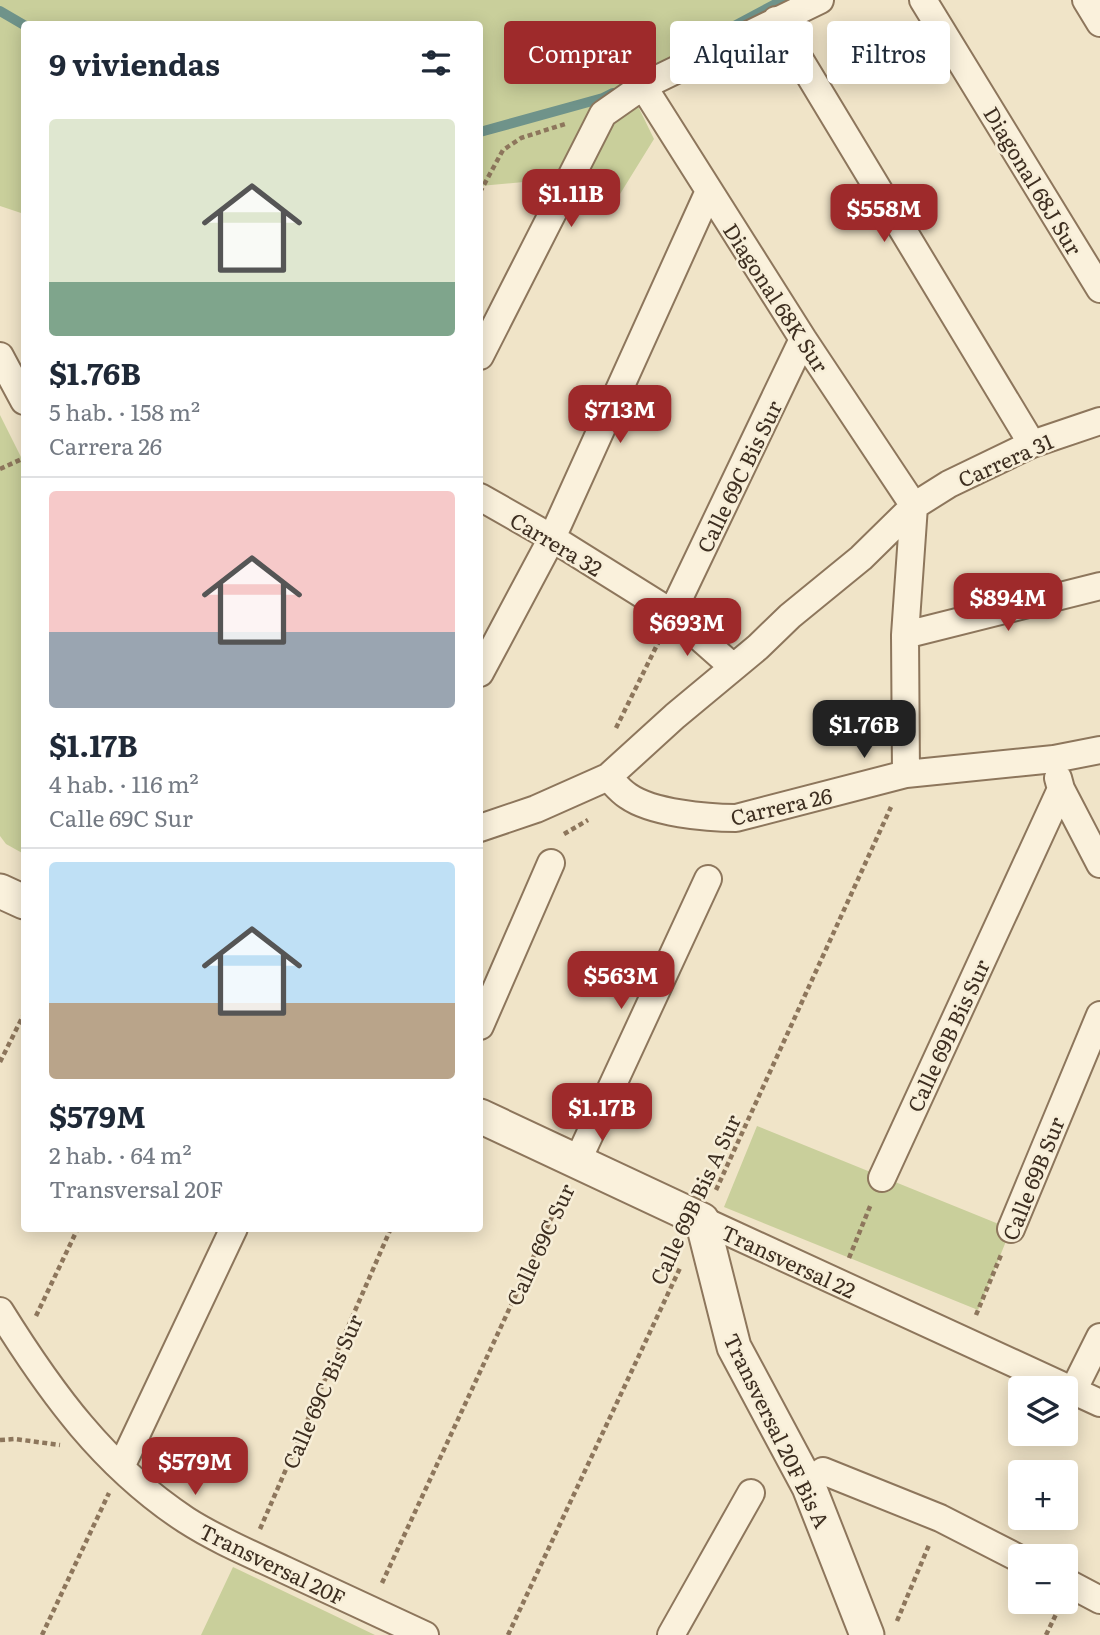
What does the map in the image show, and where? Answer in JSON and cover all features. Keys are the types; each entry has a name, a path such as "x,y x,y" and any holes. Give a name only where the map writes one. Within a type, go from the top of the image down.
{"street":[{"path":"483,350 603,114 643,86 820,0"},
{"name":"Diagonal 68J Sur","path":"923,0 1100,289"},
{"path":"1086,0 1100,23"},
{"path":"776,20 1032,444"},
{"name":"Diagonal 68K Sur","path":"643,86 803,339 914,506"},
{"path":"483,667 552,538 709,191"},
{"name":"Calle 69C Bis Sur","path":"672,613 803,339"},
{"path":"0,356 21,395"},
{"name":"Carrera 31","path":"598,780 758,648 790,616 861,558 914,506 948,484 1032,444 1100,421"},
{"name":"Carrera 32","path":"483,499 672,613 733,667"},
{"path":"906,774 905,635 914,506"},
{"path":"905,635 1100,586"},
{"name":"Carrera 26","path":"598,780 628,797 662,809 690,816 736,818 906,774 1054,759 1100,750"},
{"path":"1054,759 1061,789 1100,864"},
{"path":"483,827 536,809 598,780"},
{"name":"Calle 69B Bis Sur","path":"882,1178 1061,789"},
{"path":"483,1019 551,863"},
{"name":"Calle 69C Sur","path":"577,1162 708,879"},
{"path":"0,891 21,901"},
{"name":"Calle 69B Sur","path":"1011,1230 1100,1015"},
{"name":"Transversal 22","path":"483,1117 1041,1376"},
{"name":"Transversal 20F Bis A","path":"702,1220 734,1347 882,1629"},
{"path":"112,1459 232,1232"},
{"name":"Transversal 20F","path":"0,1311 67,1412 112,1459 185,1519 218,1539 425,1635"},
{"path":"1078,1381 1100,1337"},
{"name":"Transversal 22","path":"1078,1393 1100,1403"},
{"path":"823,1471 940,1518 1008,1553"},
{"path":"671,1635 751,1493"},
{"path":"1078,1588 1100,1600"}],"path":[{"path":"483,187 503,150 521,138 603,114"},
{"path":"0,469 21,459"},
{"name":"Calle 69B Bis A Sur","path":"508,1635 906,774"},
{"path":"0,1062 21,1020"},
{"name":"Calle 69C Sur","path":"370,1610 577,1162"},
{"path":"838,1283 882,1178"},
{"name":"Calle 69B Sur","path":"965,1341 1011,1230"},
{"path":"21,1345 76,1232"},
{"name":"Calle 69C Bis Sur","path":"250,1554 389,1232"},
{"path":"0,1440 15,1439 112,1459 42,1635"},
{"path":"882,1629 940,1518"},
{"path":"1046,1635 1056,1614"}],"green space":[{"path":"0,0 807,0 768,21 670,21 670,74 656,81 656,21 504,21 504,84 651,84 632,94 654,139 620,194 566,178 483,186 483,21 21,21 21,213 0,206"},
{"path":"0,415 21,457 21,852 6,844 0,836"},
{"path":"757,1126 1011,1229 978,1310 724,1207"},
{"path":"233,1567 375,1635 201,1635"}],"waterway":[{"path":"744,21 783,0"},
{"path":"0,11 21,23"},
{"path":"483,131 613,93"}]}
